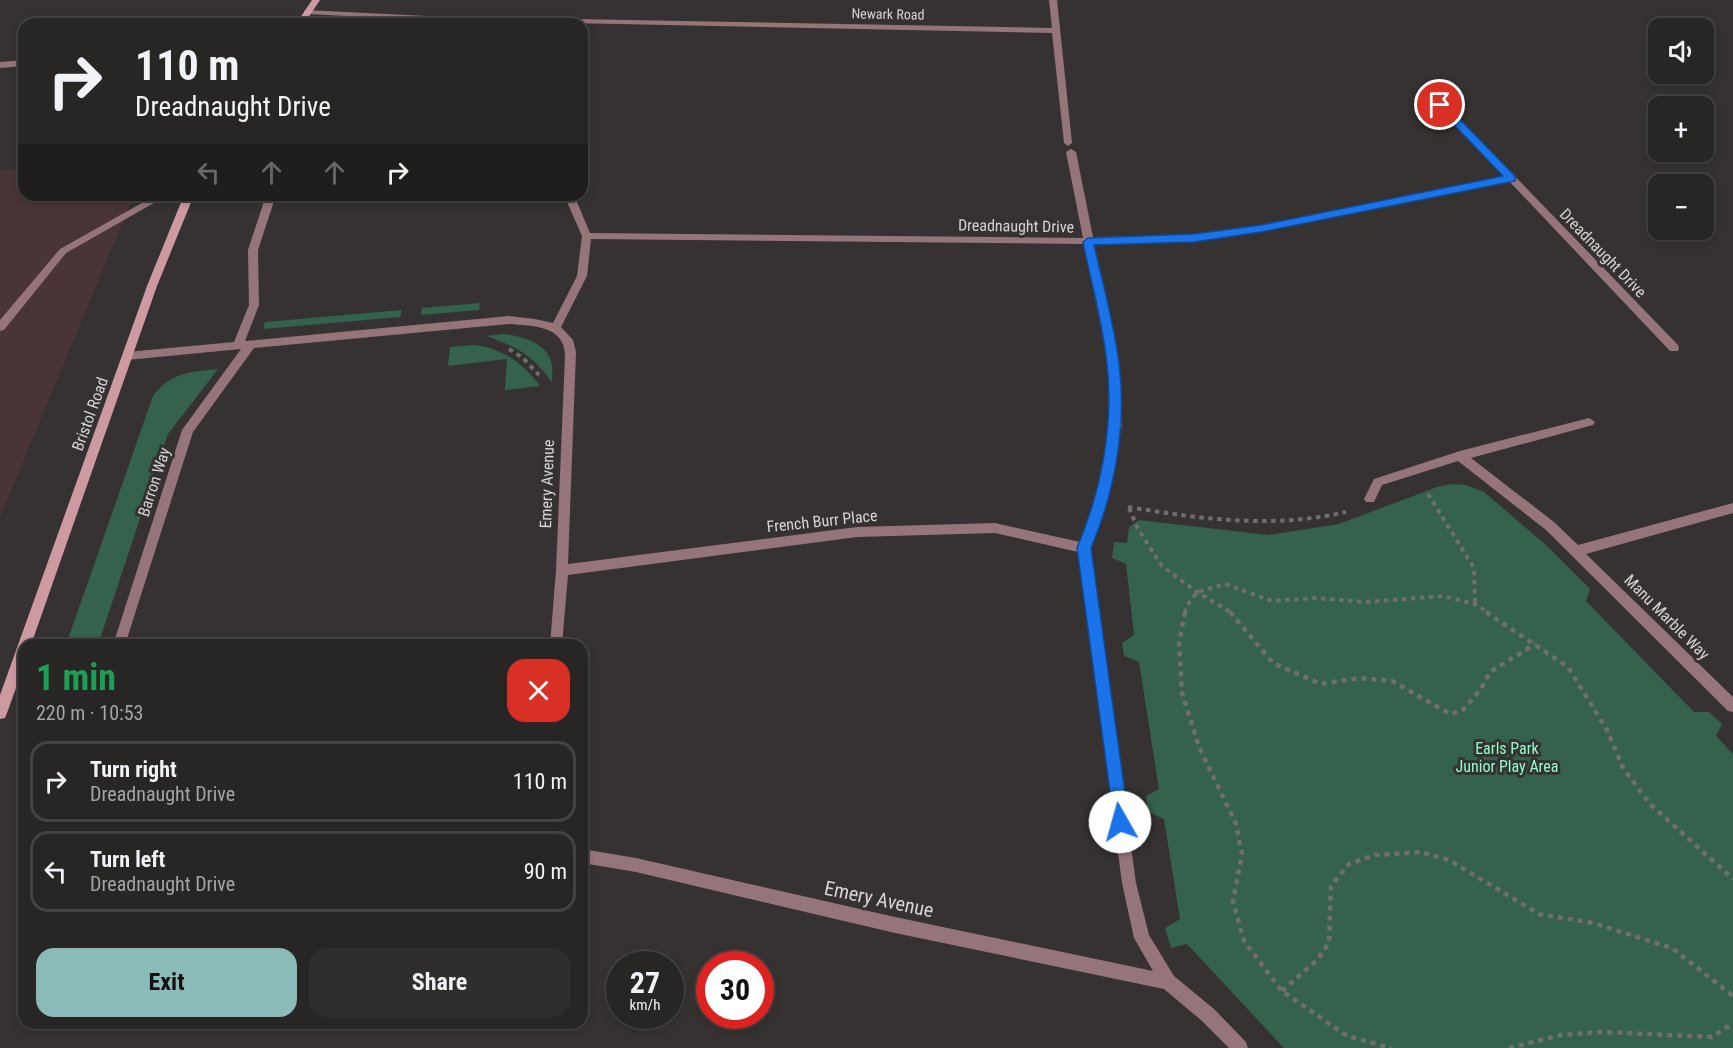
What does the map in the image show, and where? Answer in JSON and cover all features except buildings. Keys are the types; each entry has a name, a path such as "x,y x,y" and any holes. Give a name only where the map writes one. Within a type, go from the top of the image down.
{"street":[{"path":"304,18 316,0"},
{"path":"1053,0 1070,148 1113,363 1116,425 1097,517 1084,548 1129,884 1142,938 1168,982 1208,1015 1240,1048"},
{"path":"308,12 427,18"},
{"name":"Newark Road","path":"588,22 1057,32"},
{"path":"0,65 18,64"},
{"name":"Dreadnaught Drive","path":"1440,105 1674,348"},
{"name":"Dreadnaught Drive","path":"587,236 1088,242 1194,238 1261,229 1511,178"},
{"path":"0,327 63,251 152,201"},
{"name":"Bristol Road","path":"27,639 128,356 187,201"},
{"name":"Barron Way","path":"121,639 188,430 244,345 254,305 253,250 269,201"},
{"path":"128,356 509,320 542,323 555,328 582,276 587,236 572,201"},
{"name":"Emery Avenue","path":"555,328 569,344 562,570 556,639"},
{"path":"1370,499 1378,482 1460,456 1589,422"},
{"name":"Manu Marble Way","path":"1460,456 1530,509 1577,551 1733,706"},
{"path":"1577,551 1733,508"},
{"name":"French Burr Place","path":"562,570 857,532 995,528 1084,548"},
{"name":"Bristol Road","path":"0,712 18,664"},
{"name":"Emery Avenue","path":"588,857 636,865 895,925 1168,982"}],"path":[{"path":"502,347 523,358 547,385 569,397"},
{"path":"1414,471 1474,568 1475,604"},
{"path":"1100,503 1260,524 1321,519"},
{"path":"1128,507 1138,529 1162,566 1197,592 1228,609 1273,663 1321,684 1359,678 1392,681 1450,714 1462,711 1481,689 1490,672 1535,644"},
{"path":"1391,1048 1347,1036 1282,991 1244,940 1233,901 1242,854 1236,824 1199,747 1182,693 1179,642 1186,607 1197,592 1225,584 1272,602 1316,598 1366,602 1443,596 1475,604 1568,667 1607,730 1623,768 1650,804 1733,879"},
{"path":"1282,991 1317,960 1329,943 1330,886 1348,864 1375,855 1421,852 1449,860 1539,914 1593,923 1672,948 1733,996"},
{"path":"1509,1048 1560,1035 1604,1032 1712,1038 1733,1023"}],"shaded area":[{"path":"18,168 18,201 132,201 0,517 0,170"}],"green space":[{"path":"480,303 479,310 421,315 422,308"},
{"path":"402,310 400,317 263,329 265,322"},
{"path":"504,334 539,345 549,355 552,364 552,382 524,353 486,336"},
{"path":"475,345 495,350 512,358 527,370 540,386 505,390 507,359 448,366 450,347"},
{"path":"218,369 168,434 100,639 68,639 153,396 167,382 190,373"},
{"name":"Earls Park Junior Play Area","path":"1451,484 1466,485 1484,492 1546,545 1590,589 1586,601 1694,712 1709,712 1722,724 1716,736 1733,754 1733,1048 1284,1048 1187,944 1171,948 1165,928 1180,919 1164,819 1148,812 1146,796 1159,789 1139,662 1124,656 1122,643 1134,635 1126,564 1112,558 1114,542 1127,543 1129,527 1139,520 1268,535 1339,524 1437,487"}],"route":[{"path":"1120,822 1084,548 1097,517 1116,425 1113,363 1088,242 1194,238 1261,229 1511,178 1440,105"}]}
